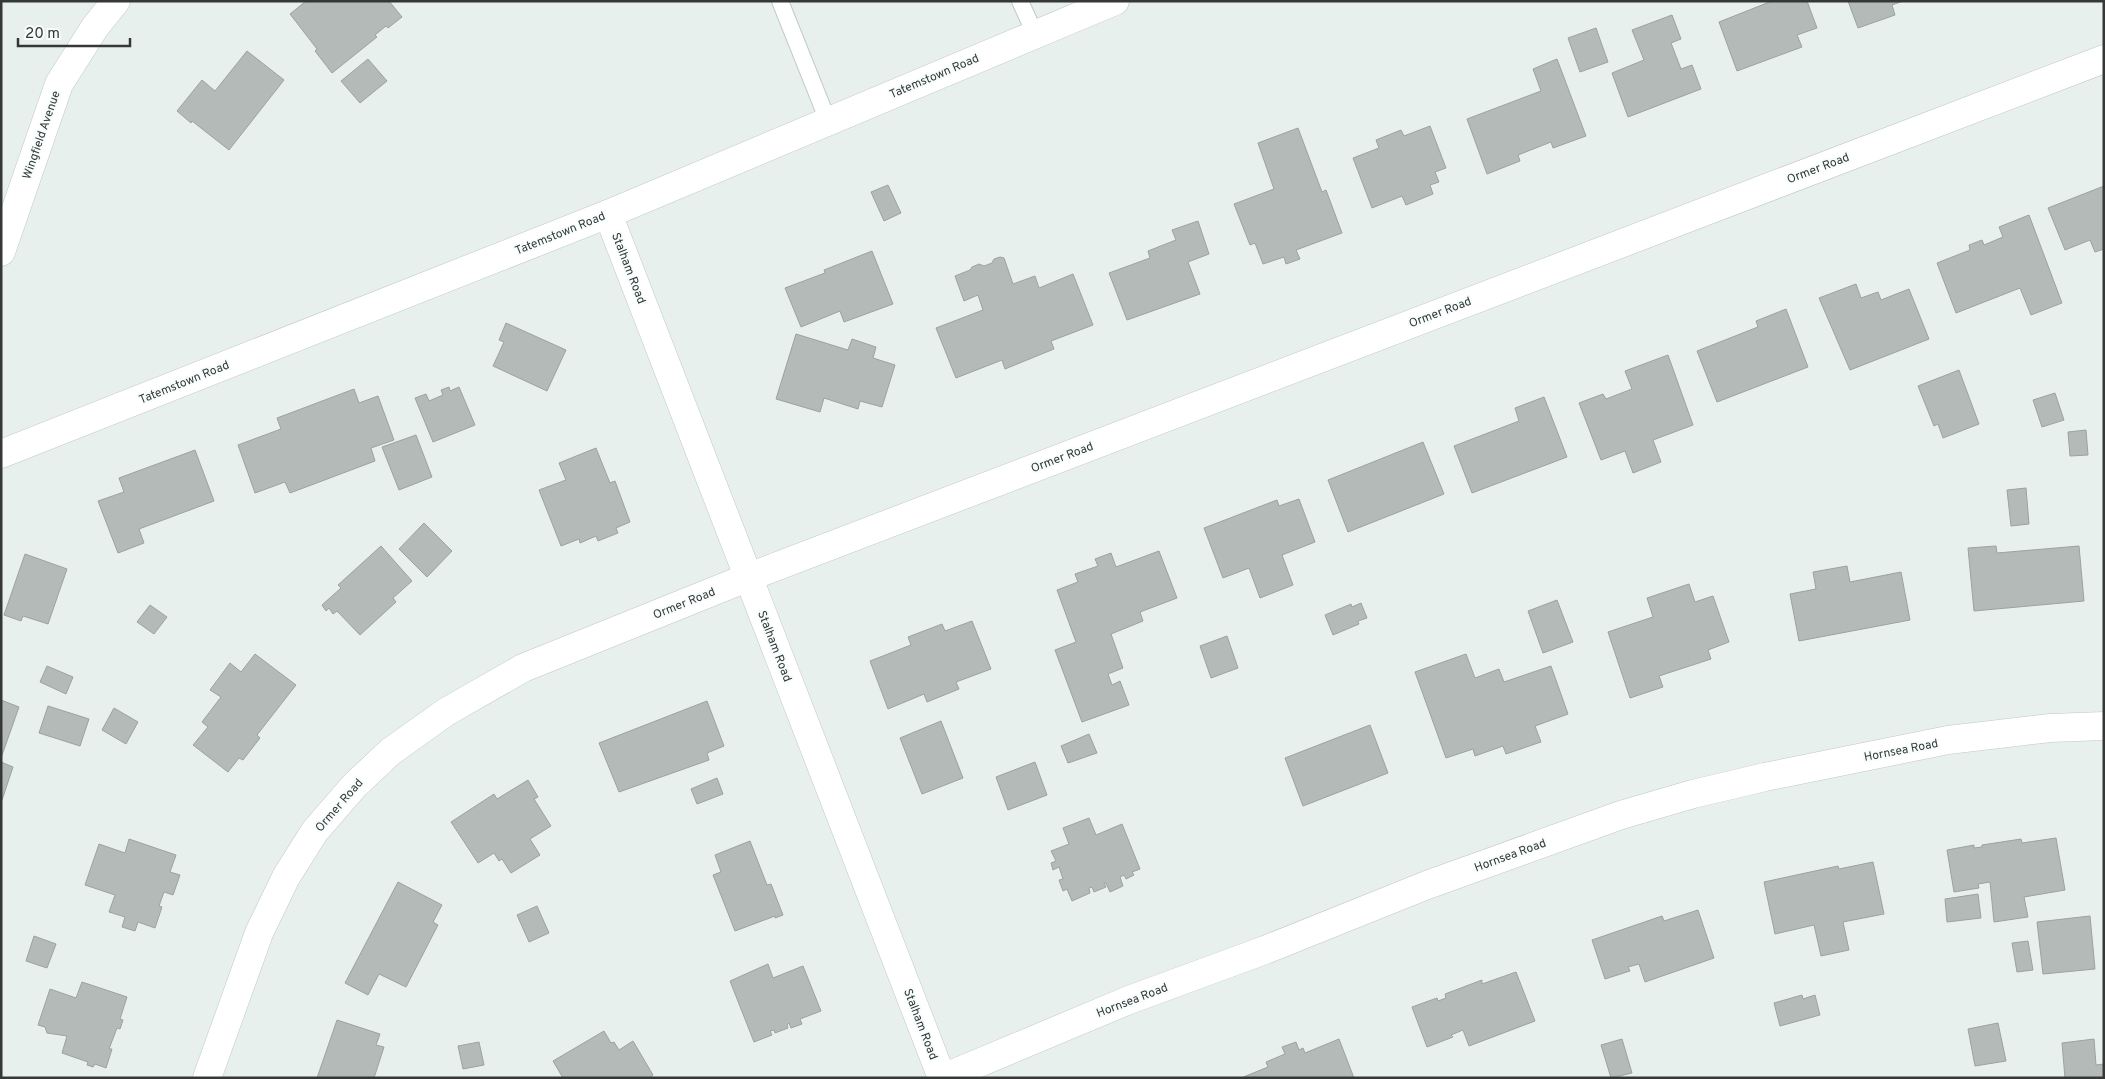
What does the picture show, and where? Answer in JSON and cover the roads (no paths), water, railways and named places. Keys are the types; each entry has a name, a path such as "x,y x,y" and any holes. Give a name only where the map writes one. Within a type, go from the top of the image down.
{"street":[{"name":"Wingfield Avenue","path":"1,252 59,84 95,27 116,1"},
{"name":"Tatemstown Road","path":"1,454 608,214 1115,1"},
{"name":"Ormer Road","path":"207,1078 259,933 286,877 315,831 354,786 390,752 446,712 523,668 749,577 2104,59"},
{"name":"Stalham Road","path":"608,214 942,1078"},
{"name":"Hornsea Road","path":"942,1078 1130,1000 1265,950 1427,885 1622,815 1693,794 1765,777 1948,740 2050,728 2104,726"}],"lane":[{"path":"780,1 828,121"},
{"path":"1020,1 1035,34"}]}
